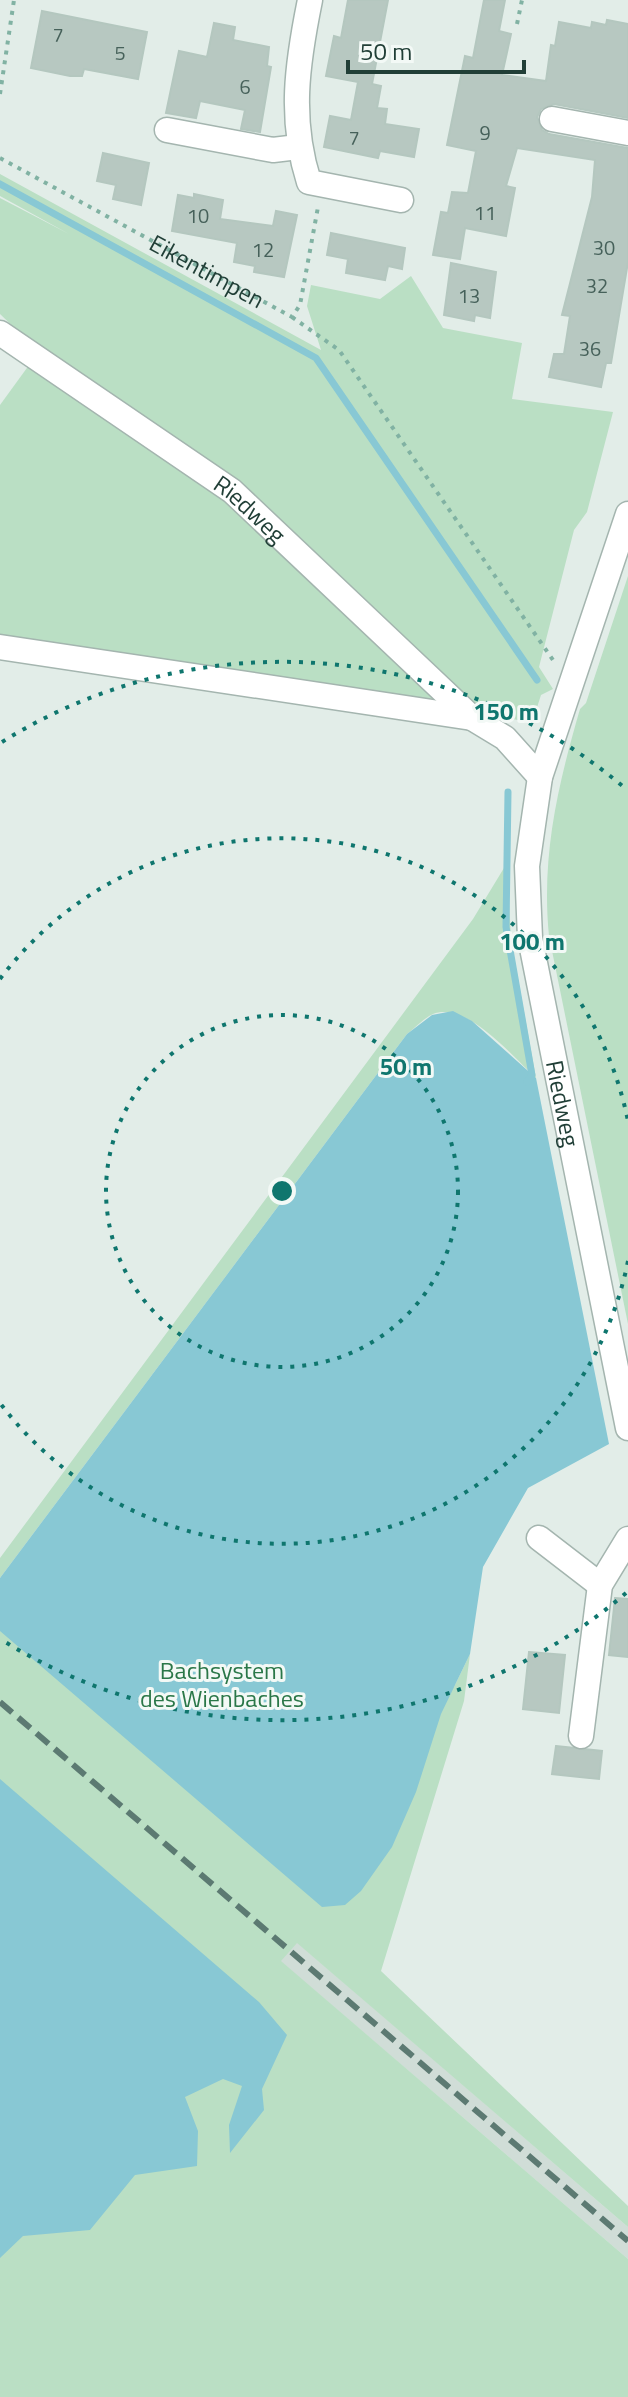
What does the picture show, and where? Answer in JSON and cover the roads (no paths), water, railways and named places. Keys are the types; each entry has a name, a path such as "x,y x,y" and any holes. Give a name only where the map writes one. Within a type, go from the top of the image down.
{"street":[{"path":"304,1 296,71 298,147 309,182 401,200"},
{"path":"552,119 628,133"},
{"path":"167,130 273,150 298,147"},
{"name":"Riedweg","path":"0,333 232,491 472,718 505,738 540,777"},
{"name":"Riedweg","path":"628,514 540,777 527,866 530,938 628,1428"},
{"name":"Riedweg","path":"0,647 472,718"},
{"name":"Riedweg","path":"505,738 553,740"},
{"path":"539,1538 600,1585"},
{"path":"581,1736 600,1585 628,1539"}],"water":[{"path":"453,1011 472,1021 536,1078 609,1444 528,1488 483,1567 470,1654 441,1714 416,1792 392,1847 361,1891 345,1905 322,1907 0,1631 0,1578 407,1034 432,1015"},
{"path":"0,1779 259,2002 287,2035 262,2089 264,2110 230,2153 229,2125 242,2086 223,2079 185,2097 198,2131 197,2166 135,2175 90,2230 23,2236 0,2258"}],"waterway":[{"path":"0,184 316,358 537,680"},
{"path":"508,792 506,927 532,1075 527,1082"}],"railway":[{"path":"0,1702 628,2241"}],"park label":[{"name":"Bachsystem des Wienbaches","path":"222,1684"}]}
